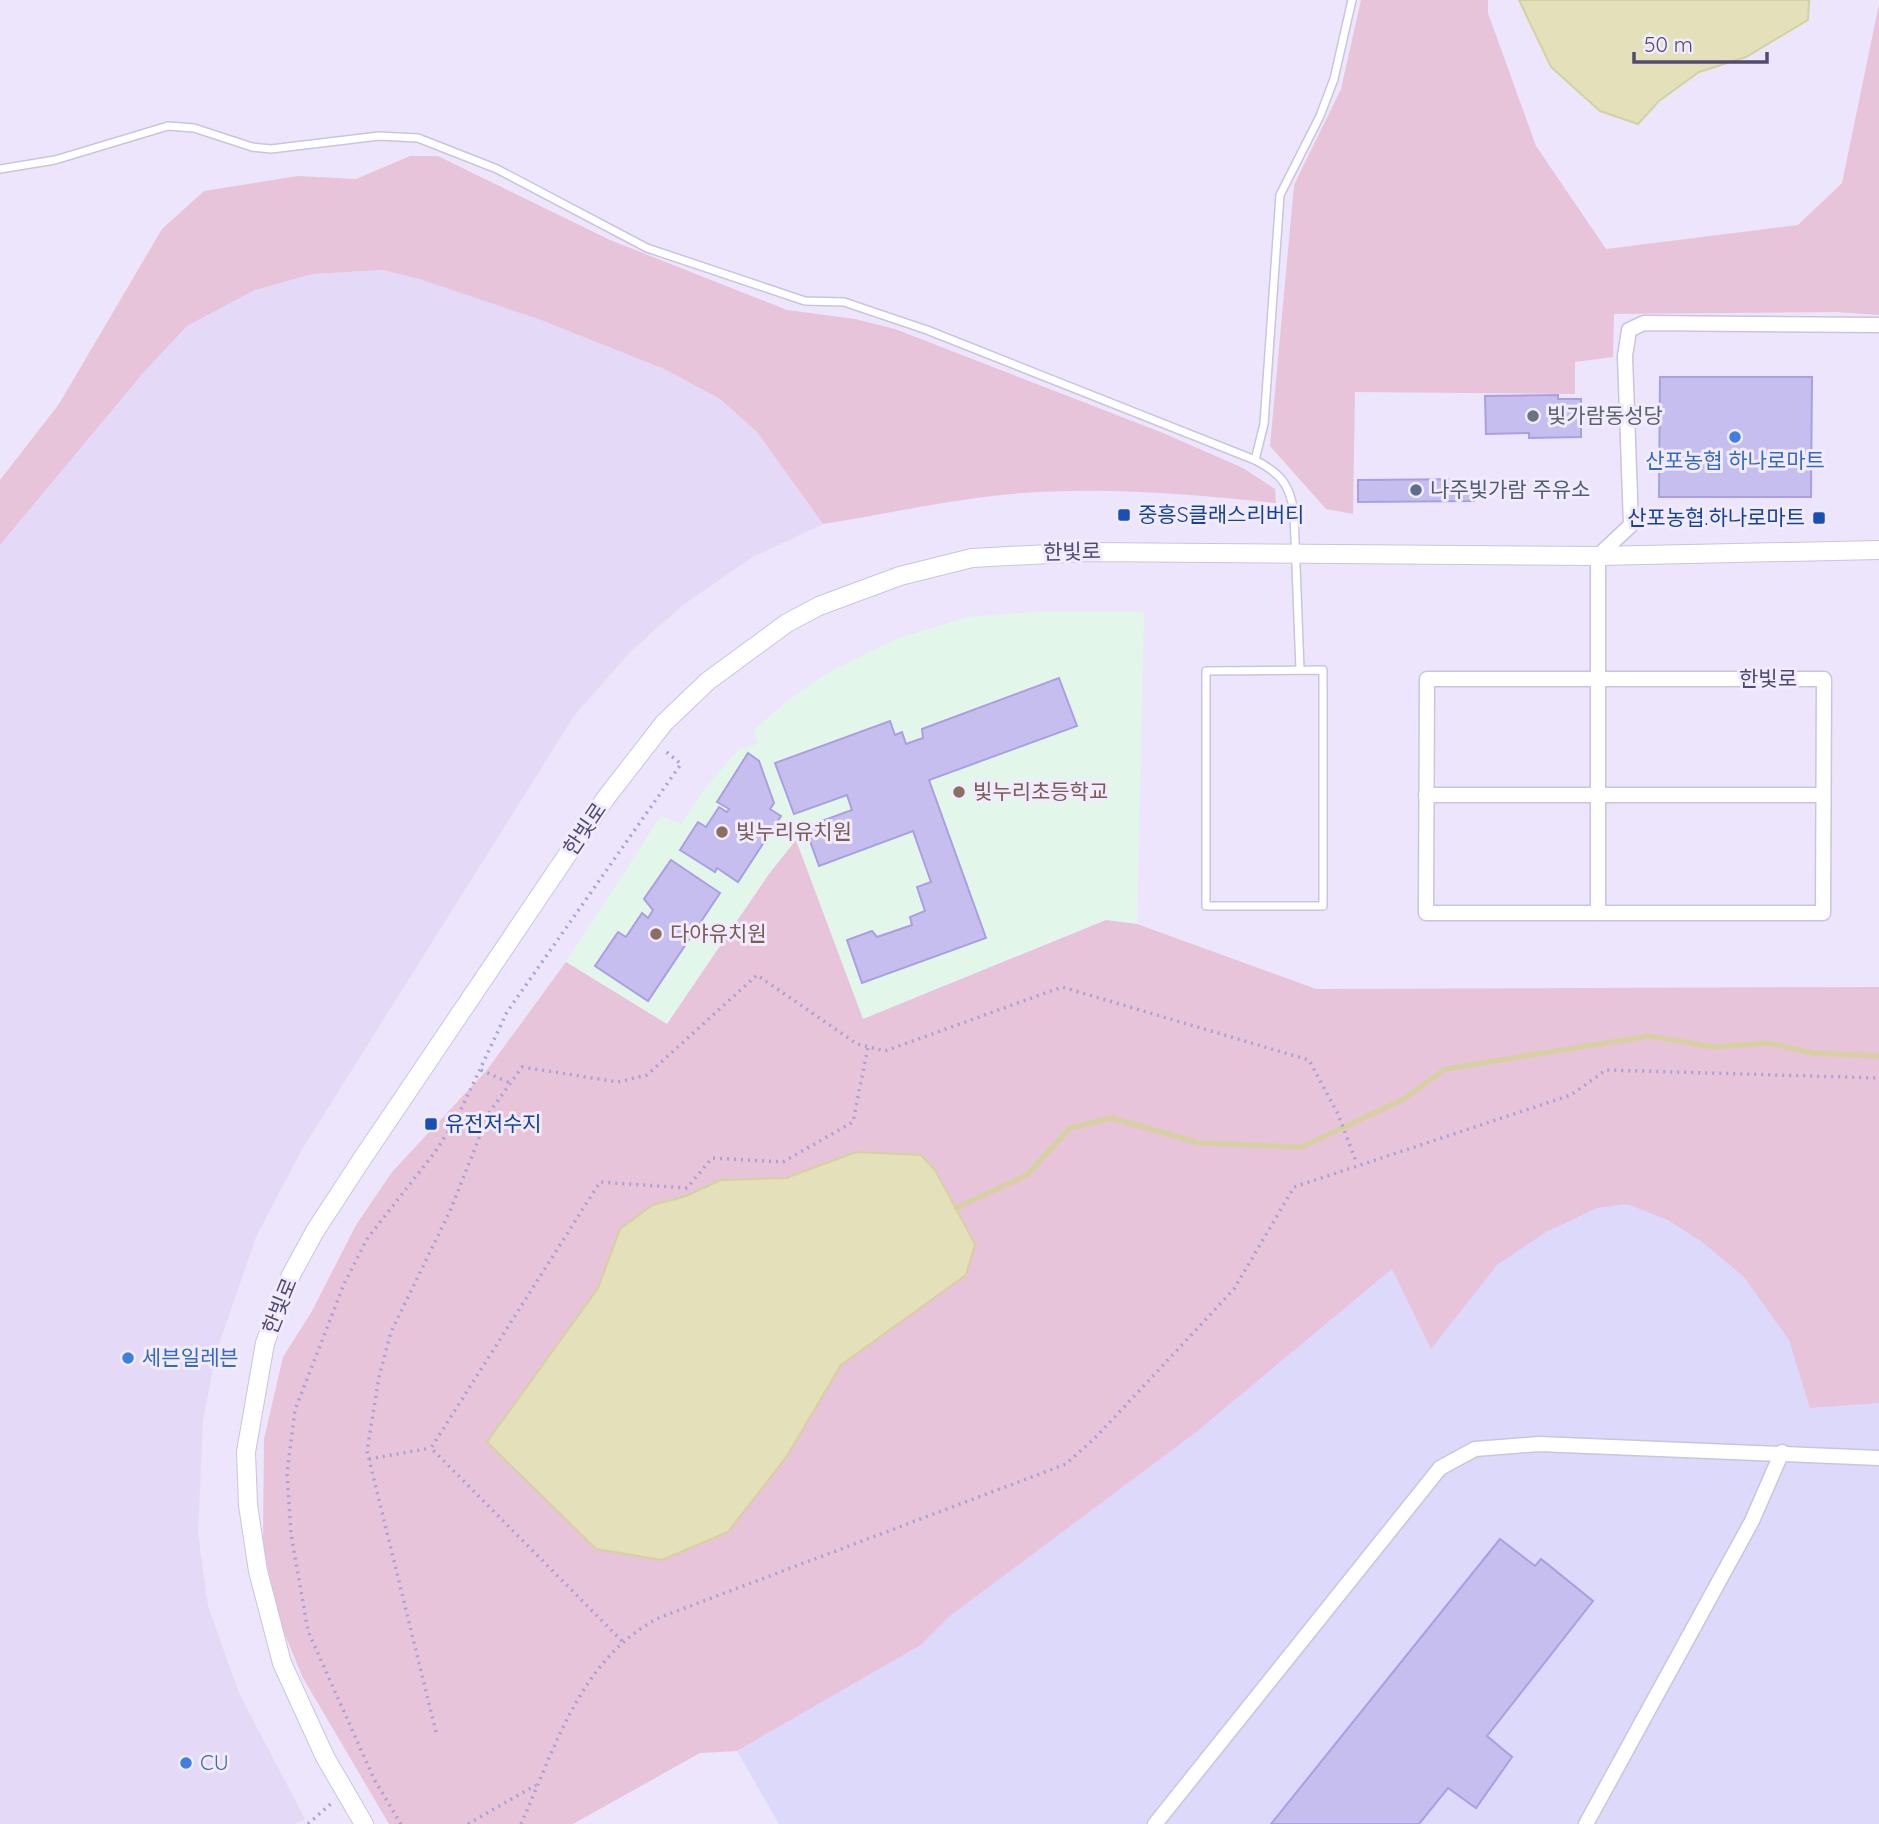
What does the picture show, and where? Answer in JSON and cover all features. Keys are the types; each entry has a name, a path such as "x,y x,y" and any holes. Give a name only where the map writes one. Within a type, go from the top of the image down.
{"street":[{"path":"1598,913 1598,556 1632,525 1626,341 1634,325 1879,325"},
{"name":"한빛로","path":"364,1824 309,1726 282,1663 258,1571 248,1505 246,1452 265,1343 291,1275 315,1231 605,799 650,739 708,681 788,623 819,606 930,567 972,558 1043,552 1598,556 1879,550"},
{"name":"한빛로","path":"1597,679 1824,679 1823,913 1426,913 1427,680 1597,679"},
{"path":"1426,795 1823,795"},
{"path":"1155,1824 1440,1468 1475,1449 1539,1444 1879,1458"},
{"path":"1586,1824 1752,1521 1782,1452"}],"lane":[{"path":"1255,460 1264,424 1280,195 1334,79 1352,0"},
{"path":"0,169 55,160 168,126 194,128 252,147 271,149 379,136 418,138 497,169 647,248 805,301 844,302 927,330 1255,460 1274,470 1291,491 1297,554 1300,670"},
{"path":"1300,670 1323,670 1323,906 1206,906 1206,671 1300,670"}],"path":[{"path":"401,1824 374,1779 309,1631 291,1534 287,1473 295,1410 344,1284 367,1239 435,1152 457,1118 507,1012 681,764 650,739"},
{"path":"436,1732 369,1459 369,1428 391,1332 450,1211 489,1113 522,1067 618,1082 647,1076 757,975 857,1044 885,1051 1062,987 1309,1059 1338,1114 1357,1164"},
{"path":"369,1459 431,1448 600,1182 687,1188 712,1158 783,1163 853,1122 868,1047"},
{"path":"481,1070 510,1083"},
{"path":"521,1824 579,1696 622,1641 661,1617 1066,1464 1097,1436 1234,1289 1294,1186 1571,1095 1606,1070 1879,1078"},
{"path":"431,1448 622,1641"},
{"path":"468,1824 538,1784"},
{"path":"308,1824 349,1799"}],"shaded area":[{"path":"1361,0 1488,0 1488,13 1536,146 1606,249 1798,225 1842,183 1879,4 1879,315 1836,312 1614,314 1613,357 1575,362 1575,394 1355,392 1353,514 1326,509 1270,446 1294,185 1341,89"},
{"path":"1519,0 1809,0 1808,20 1746,57 1699,72 1659,101 1638,124 1600,111 1551,67"},
{"path":"410,156 438,156 610,240 787,310 855,319 895,329 1163,433 1243,468 1275,489 1276,503 1164,493 1051,491 976,498 823,524 757,432 720,399 664,369 541,320 419,279 383,270 313,274 255,290 187,326 144,372 0,545 0,480 59,404 162,229 204,191 298,176 356,179"},
{"path":"383,270 419,279 541,320 664,369 720,399 757,432 823,524 751,558 683,605 631,651 574,716 301,1151 256,1237 216,1353 203,1421 198,1533 208,1606 239,1693 305,1819 295,1824 0,1824 0,545 144,372 187,326 255,290 313,274"},
{"name":"빛누리초등학교","path":"1032,612 1144,612 1137,924 1106,920 863,1019 796,841 769,874 667,1024 566,962 661,816 681,824 703,791 739,749 758,744 754,730 787,701 827,673 896,639 968,617"},
{"path":"796,840 863,1019 1106,920 1137,924 1316,989 1879,987 1879,1403 1810,1408 1789,1340 1744,1277 1702,1242 1668,1220 1627,1204 1597,1208 1546,1232 1497,1265 1431,1349 1392,1269 1195,1433 950,1616 921,1645 737,1751 700,1753 573,1824 389,1824 303,1678 278,1618 263,1544 264,1439 283,1357 312,1311 356,1225 392,1172 487,1070 566,962 667,1024 769,874"},
{"path":"1879,1116 1879,1824 779,1824 737,1751 921,1645 950,1616 1195,1433 1530,1154"},
{"path":"856,1152 921,1155 935,1170 975,1244 966,1275 841,1365 787,1456 728,1532 662,1560 596,1549 487,1442 598,1288 620,1229 653,1205 686,1196 721,1180 786,1178"}],"building":[{"name":"산포농협 하나로마트","path":"1660,377 1812,377 1811,497 1659,497"},
{"name":"빛가람동성당","path":"1558,395 1558,399 1581,399 1581,437 1529,438 1529,433 1486,434 1485,396"},
{"name":"나주빛가람 주유소","path":"1474,479 1474,501 1358,502 1358,480"},
{"path":"1059,678 1077,726 929,780 986,938 862,983 847,940 872,931 877,937 912,925 910,917 925,911 917,887 931,882 913,831 819,866 805,827 852,810 847,795 794,814 775,763 890,721 895,735 902,732 906,744 923,738 922,729"},
{"path":"748,753 759,761 774,803 770,809 781,816 738,882 717,868 715,872 680,850 698,822 706,827 719,807 727,812 729,809 717,802"},
{"path":"671,860 720,893 648,1001 595,966 618,932 626,937 642,913 648,918 653,910 644,899"},
{"path":"1500,1539 1535,1566 1541,1559 1593,1601 1487,1736 1512,1757 1476,1808 1448,1788 1419,1824 1271,1824"}],"waterway":[{"path":"956,1208 1027,1175 1070,1128 1112,1118 1199,1143 1302,1147 1404,1099 1445,1069 1649,1036 1714,1047 1768,1043 1812,1053 1879,1056"}],"place":[{"name":"빛가람동성당","path":"1533,416"},
{"name":"산포농협 하나로마트","path":"1735,437"},
{"name":"나주빛가람 주유소","path":"1416,490"},
{"name":"중흥S클래스리버티","path":"1124,515"},
{"name":"산포농협.하나로마트","path":"1819,518"},
{"name":"빛누리초등학교","path":"959,792"},
{"name":"빛누리유치원","path":"722,832"},
{"name":"다야유치원","path":"656,934"},
{"name":"유전저수지","path":"431,1124"},
{"name":"세븐일레븐","path":"128,1358"},
{"name":"CU","path":"186,1763"}]}
